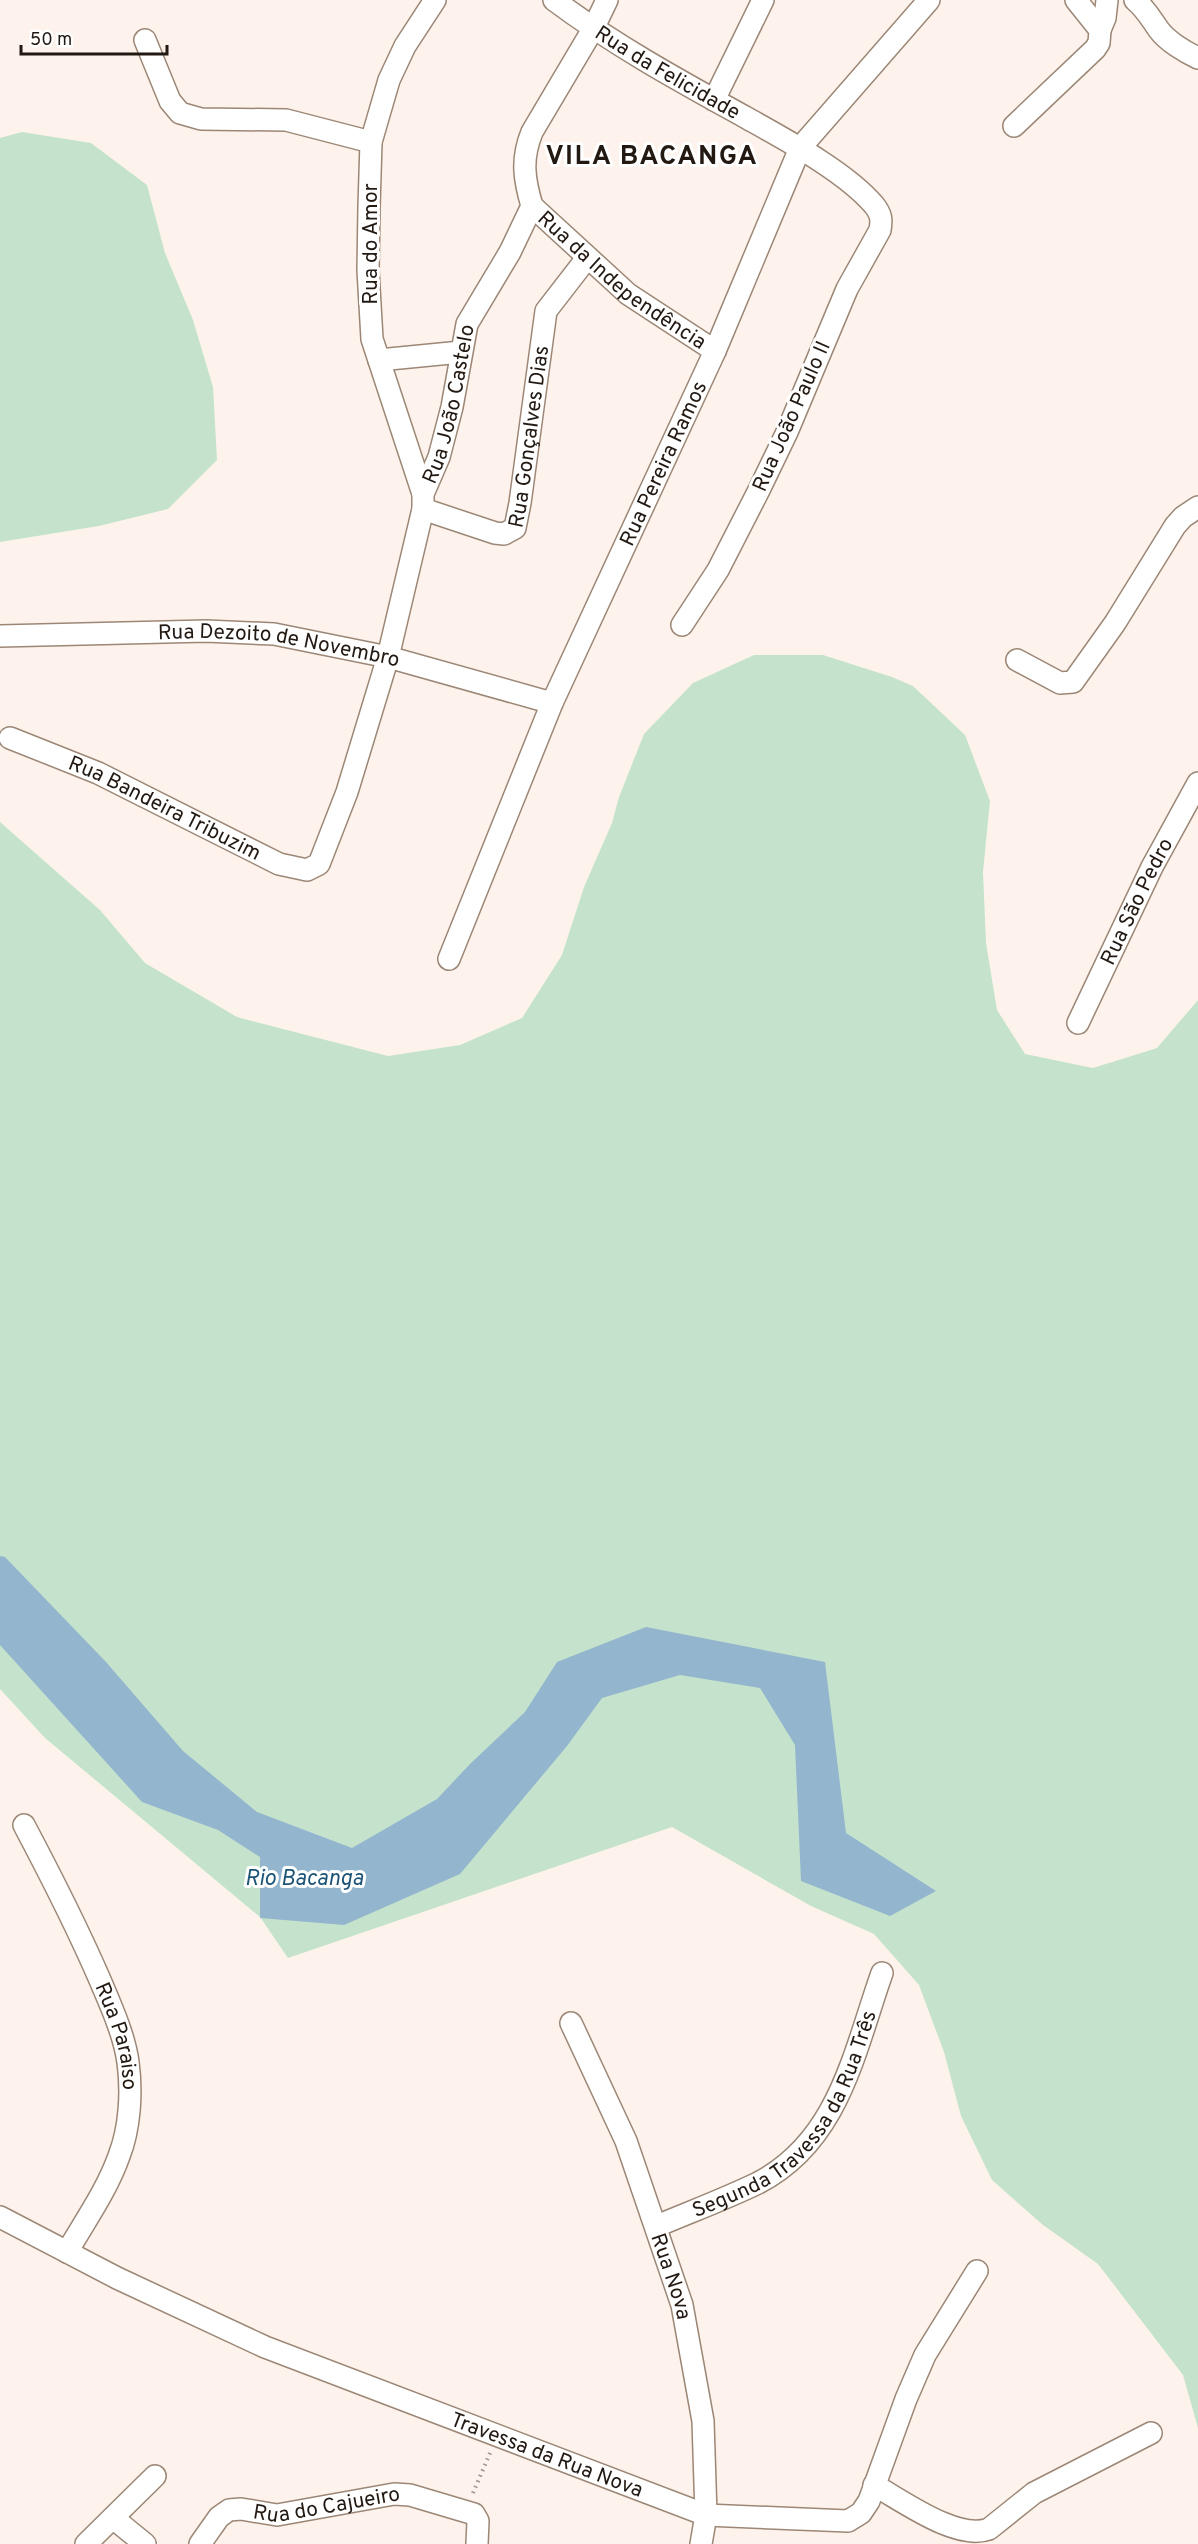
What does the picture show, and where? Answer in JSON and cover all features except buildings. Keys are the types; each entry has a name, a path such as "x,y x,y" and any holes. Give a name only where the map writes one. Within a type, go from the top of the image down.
{"street":[{"name":"Rua do Amor","path":"423,501 372,339 368,270 371,142 389,80 405,46 435,0"},
{"name":"Rua da Felicidade","path":"554,0 593,29 800,148 872,203"},
{"path":"532,206 524,174 525,148 532,132 593,29 607,0"},
{"path":"714,100 763,0"},
{"name":"Rua Pereira Ramos","path":"449,958 552,703 715,351 800,148 929,0"},
{"path":"1076,0 1100,30"},
{"path":"1014,126 1095,49 1099,43 1107,0"},
{"path":"1135,0 1152,16 1160,31 1189,54 1198,58"},
{"path":"145,40 170,101 180,112 201,119 286,120 371,142"},
{"name":"Rua João Paulo II","path":"682,625 718,570 759,490 787,432 847,289 880,230 880,213 872,203"},
{"name":"Rua da Independência","path":"532,206 628,294 715,351"},
{"name":"Rua João Castelo","path":"319,864 347,792 388,657 423,501 450,417 467,324 510,252 532,206"},
{"name":"Rua Gonçalves Dias","path":"423,501 495,533 504,534 515,528 522,492 546,311 587,258"},
{"path":"378,360 461,352"},
{"path":"1017,660 1060,683 1073,682 1114,623 1175,526 1183,517 1198,507"},
{"name":"Rua Dezoito de Novembro","path":"0,636 206,631 274,634 388,657 552,703"},
{"name":"Rua Bandeira Tribuzim","path":"10,738 98,773 279,864 307,870 319,864"},
{"name":"Rua São Pedro","path":"1078,1023 1152,867 1198,783"},
{"name":"Rua Paraiso","path":"24,1825 76,1926 116,2018 128,2061 129,2100 126,2131 119,2156 67,2252"},
{"name":"Segunda Travessa da Rua Três","path":"657,2226 758,2183 801,2152 820,2130 838,2096 882,1973"},
{"name":"Rua Nova","path":"572,2023 626,2141 657,2226 682,2305 703,2421 706,2515 700,2544"},
{"name":"Travessa da Rua Nova","path":"0,2217 117,2278 265,2347 706,2515 848,2521 861,2513 925,2355 977,2271"},
{"path":"874,2485 942,2523 969,2531 982,2532 989,2529 1034,2493 1151,2433"},
{"path":"86,2544 155,2476"},
{"name":"Rua do Cajueiro","path":"200,2544 225,2512 235,2509 277,2515 393,2494 410,2495 466,2511"},
{"path":"466,2511 476,2517 477,2544"},
{"path":"112,2518 145,2544"}],"path":[{"path":"466,2511 497,2436"}],"green space":[{"path":"22,132 91,143 147,185 165,253 193,320 213,387 217,460 168,509 99,526 0,542 0,138"},
{"path":"754,655 823,655 892,677 913,686 965,735 990,801 983,872 986,943 997,1010 1025,1054 1093,1068 1157,1048 1198,1000 1198,2428 1183,2375 1098,2264 1043,2225 992,2180 961,2116 944,2052 919,1985 874,1934 811,1906 672,1827 288,1958 260,1917 45,1738 0,1689 0,822 100,910 145,963 237,1017 388,1056 460,1045 522,1018 562,955 584,887 612,823 619,797 644,734 693,683"}],"water":[{"name":"Rio Bacanga","path":"0,1556 5,1557 106,1662 183,1751 257,1812 352,1848 437,1799 525,1712 557,1662 646,1627 825,1662 846,1833 936,1891 890,1916 801,1881 795,1745 760,1688 680,1675 602,1698 567,1746 460,1874 344,1925 260,1918 260,1857 218,1830 142,1802 0,1645"}],"district":[{"name":"VILA BACANGA","path":"652,155"}]}
